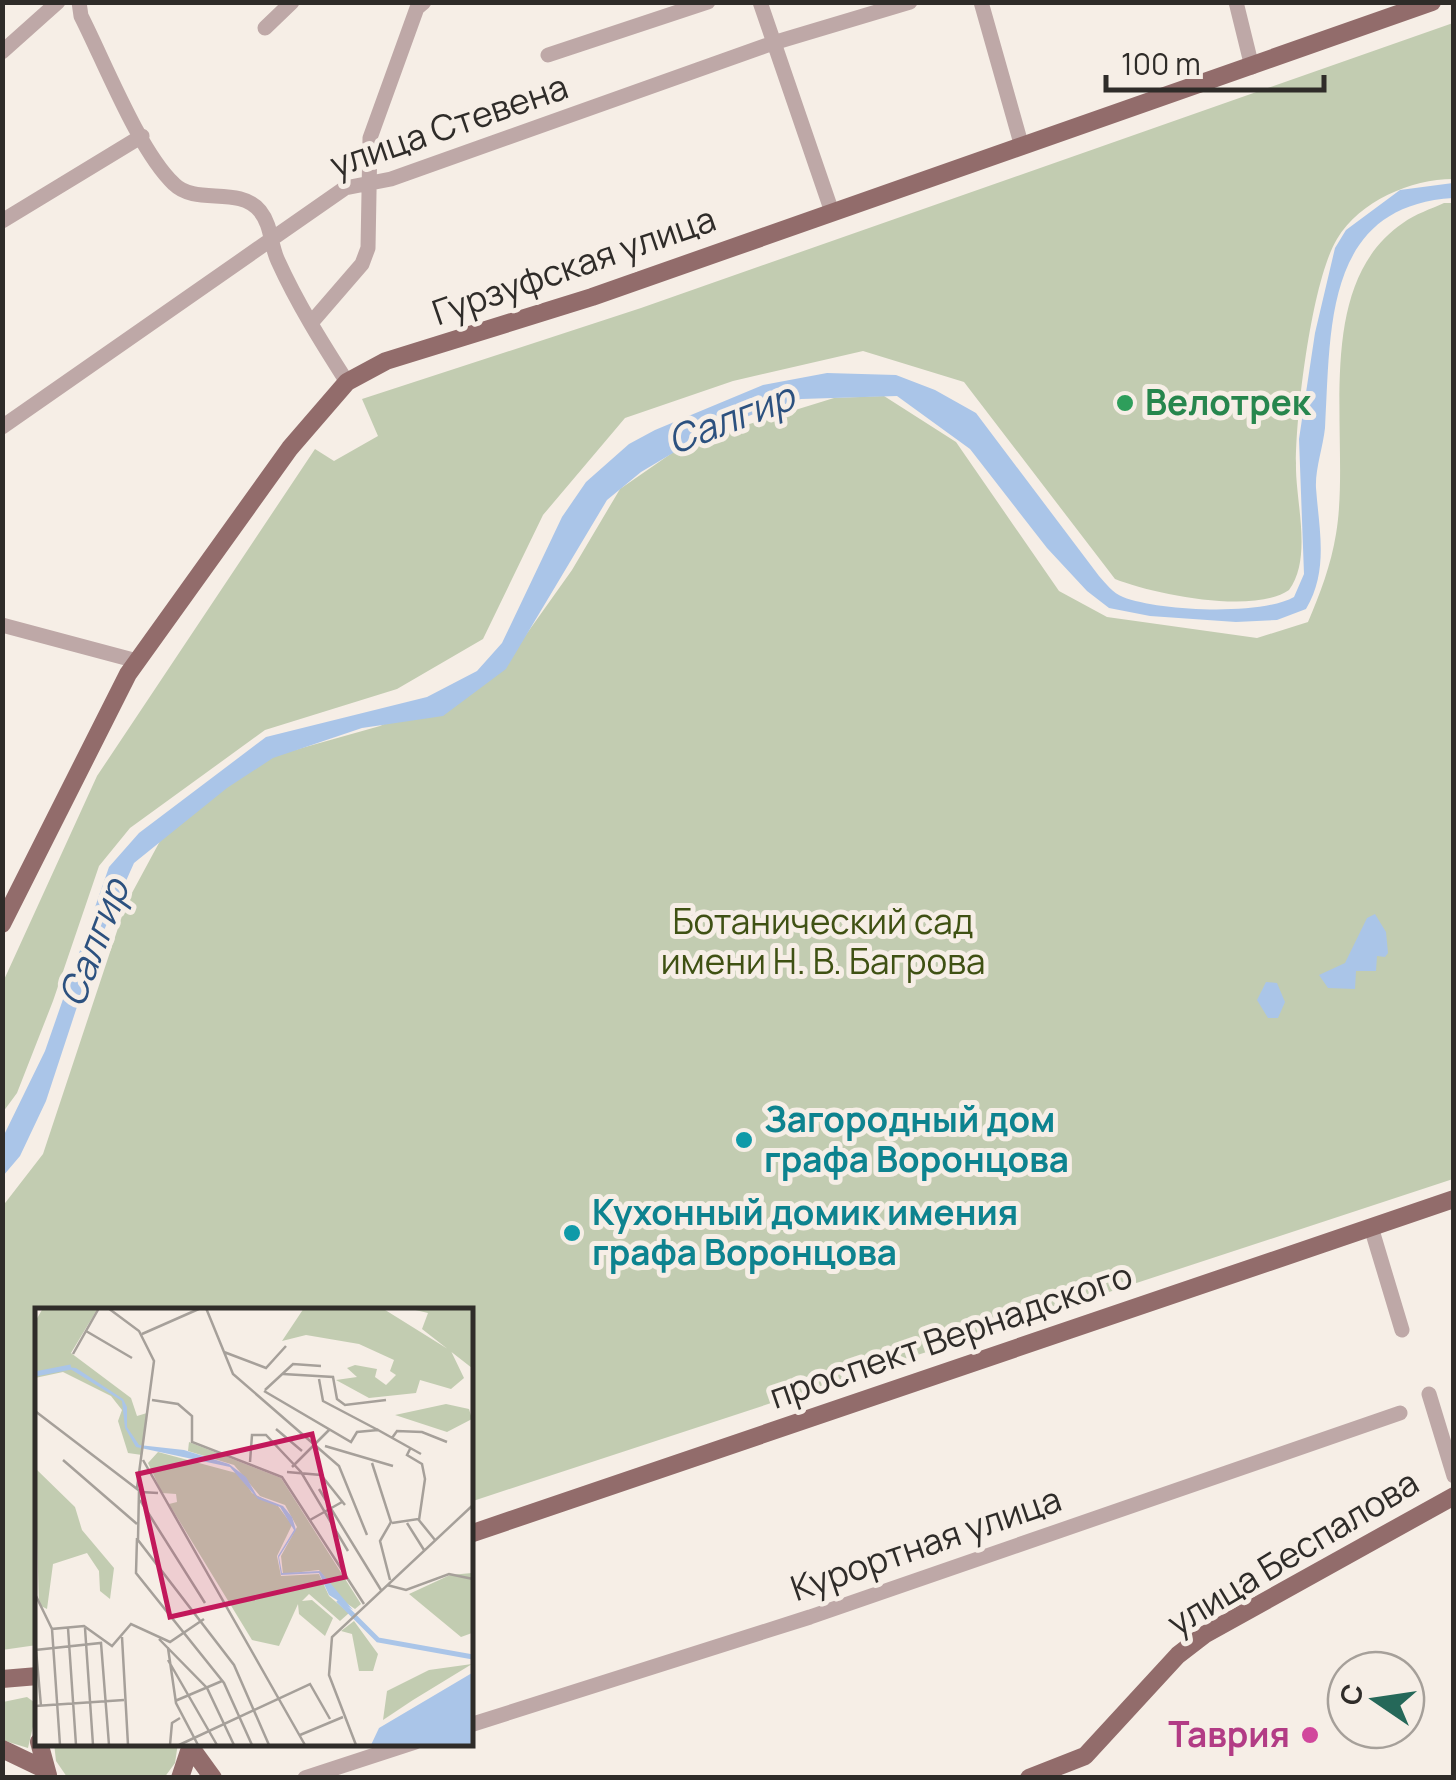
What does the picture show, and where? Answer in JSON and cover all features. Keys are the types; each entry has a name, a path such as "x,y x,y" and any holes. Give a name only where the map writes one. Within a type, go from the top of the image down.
{"main road":[{"name":"Гурзуфская улица","path":"2,924 96,730 137,660 290,448 347,382 386,361 592,297 1432,2"},
{"name":"проспект Вернадского","path":"472,1533 1454,1200"},
{"name":"улица Беспалова","path":"1030,1778 1085,1756 1178,1655 1204,1635 1454,1496"},
{"path":"2,1680 35,1676"},
{"path":"40,1745 46,1773"},
{"path":"180,1778 192,1746"},
{"path":"192,1746 213,1778"},
{"path":"2,1750 46,1773"}],"street":[{"path":"265,28 292,2"},
{"path":"548,55 708,2"},
{"path":"760,2 832,212"},
{"name":"улица Стевена","path":"2,427 272,242 344,188 368,184 773,44 910,2"},
{"path":"981,2 1022,147"},
{"path":"1236,2 1252,67"},
{"path":"311,323 362,264 368,248 370,138 418,4"},
{"path":"2,52 55,5 80,9 142,136 174,184 187,192 246,200 258,208 311,323 347,382"},
{"path":"2,221 142,136"},
{"path":"2,625 137,660"},
{"path":"1371,1227 1402,1330"},
{"path":"1429,1394 1454,1476"},
{"name":"Курортная улица","path":"472,1724 810,1617 1400,1413"},
{"path":"305,1778 406,1745"}],"green space":[{"path":"1453,23 1453,179 1404,188 1359,214 1337,239 1320,284 1302,381 1296,478 1301,546 1296,577 1289,590 1252,601 1203,600 1115,579 964,382 863,351 733,381 625,418 543,515 483,639 397,689 265,730 130,828 99,866 53,1001 17,1093 3,1112 3,982 97,776 315,449 334,461 378,436 362,399 641,308"},
{"name":"Ботанический сад имени Н. В. Багрова","path":"1453,203 1453,1179 472,1501 472,1308 35,1308 35,1645 2,1650 2,1207 43,1154 126,904 160,841 224,785 277,755 380,726 503,667 572,570 620,489 685,444 834,398 884,396 956,442 1059,591 1107,617 1257,638 1308,622 1325,579 1336,534 1340,497 1340,368 1355,286 1374,251 1418,214"},
{"path":"27,1697 35,1703 28,1748 2,1740 3,1702"},
{"path":"54,1745 178,1745 175,1763 164,1778 67,1777 56,1761"}],"water":[{"name":"Салгир","path":"1453,183 1453,198 1410,206 1379,224 1357,248 1342,279 1329,352 1325,428 1316,481 1320,565 1306,609 1277,620 1236,622 1150,616 1109,608 1087,591 1047,548 970,449 897,396 801,399 751,415 693,441 641,472 607,500 506,669 443,716 362,728 273,758 227,788 134,863 97,946 46,1101 20,1156 3,1176 3,1137 45,1051 109,867 139,833 266,737 427,697 477,671 502,643 562,517 586,482 629,444 655,430 763,385 827,373 896,375 935,390 976,413 1099,576 1119,595 1160,606 1209,609 1258,607 1294,597 1304,574 1299,439 1315,333 1335,248 1346,230 1400,190"},
{"path":"1375,914 1386,932 1388,953 1385,957 1377,956 1376,971 1356,971 1355,989 1328,988 1319,975 1345,963 1367,918"},
{"path":"1266,982 1277,983 1285,1002 1278,1018 1268,1018 1257,1000"}],"place":[{"name":"Велотрек","path":"1125,403"},
{"name":"Загородный дом графа Воронцова","path":"744,1140"},
{"name":"Кухонный домик имения графа Воронцова","path":"572,1233"},
{"name":"Таврия","path":"1310,1735"}]}
